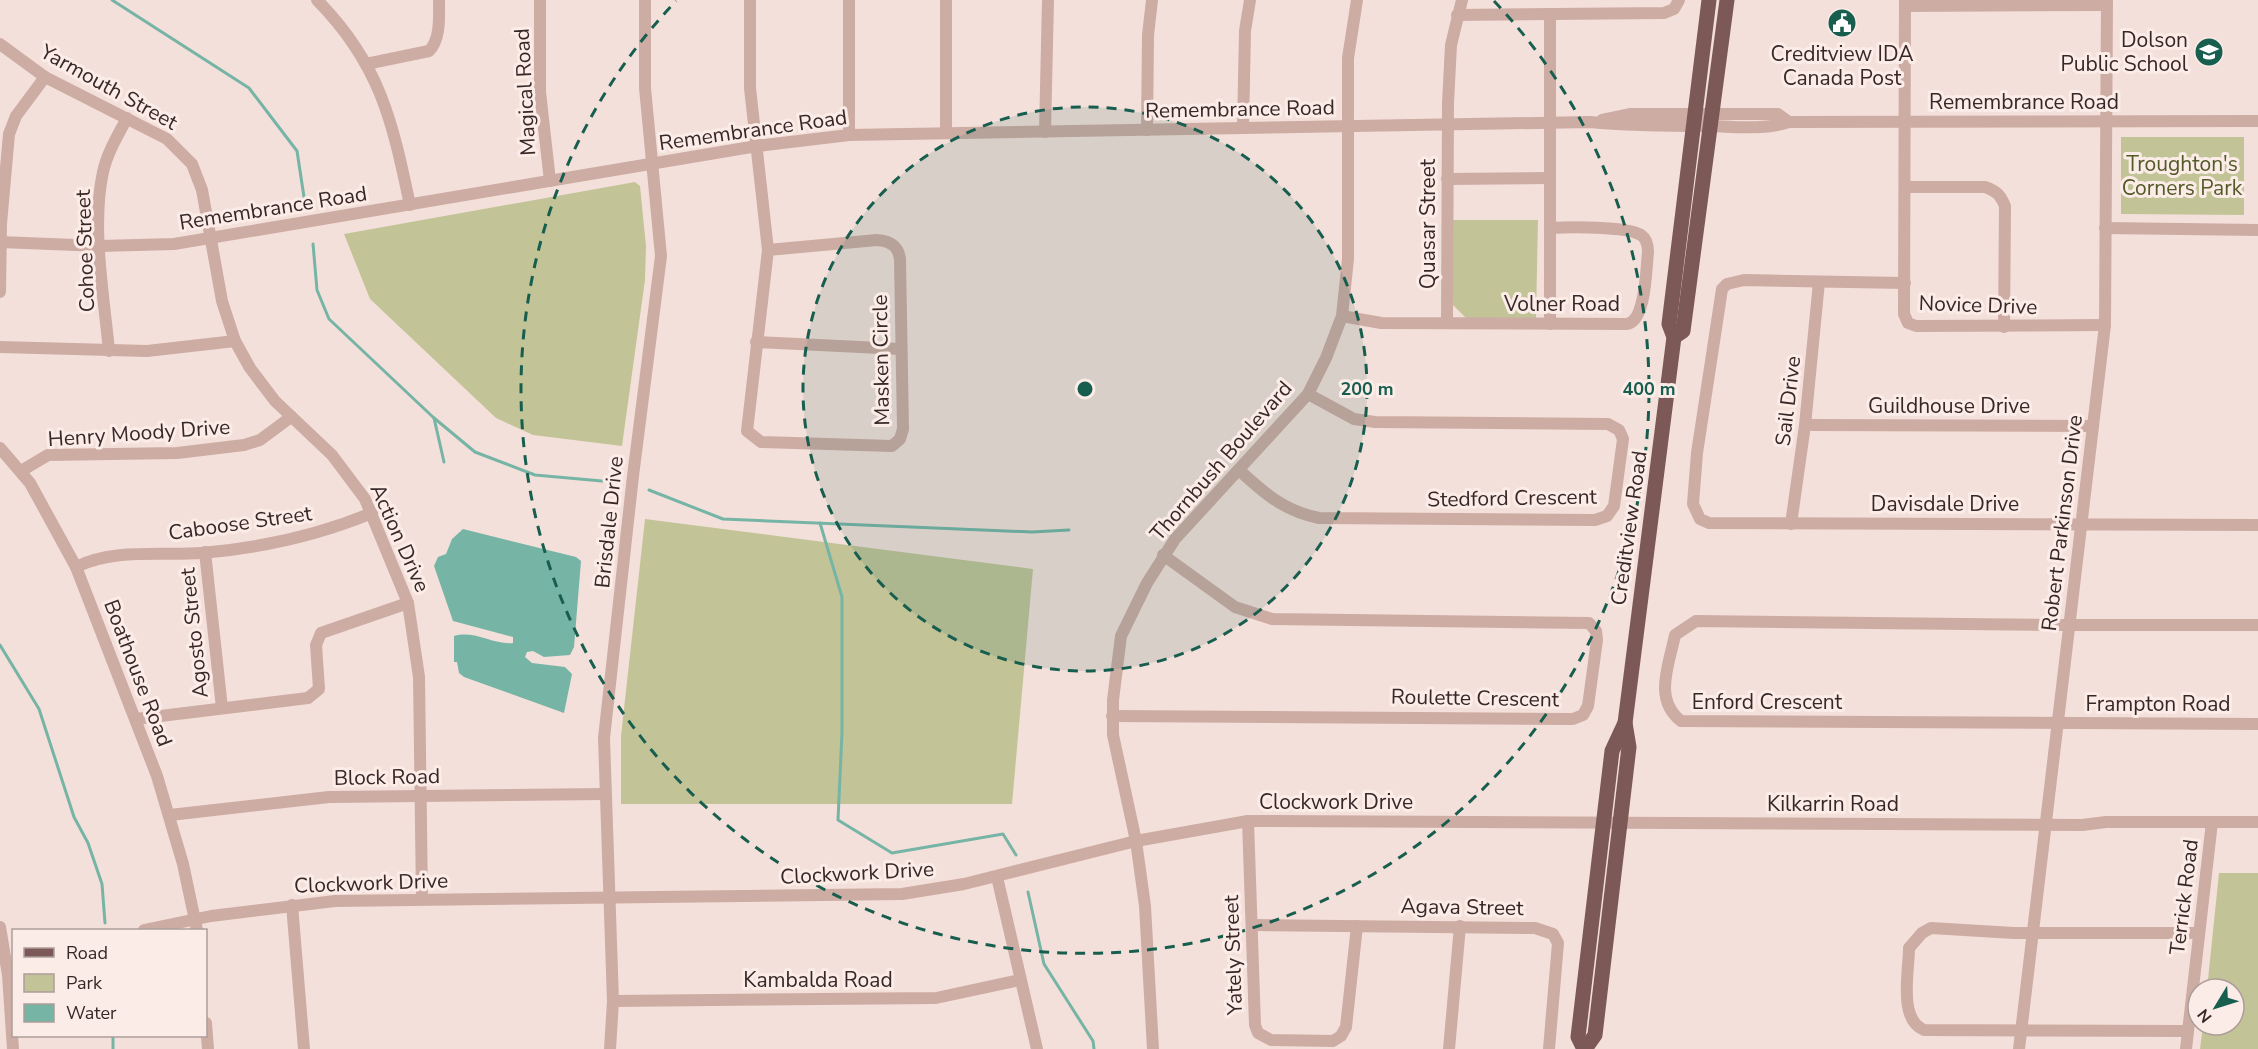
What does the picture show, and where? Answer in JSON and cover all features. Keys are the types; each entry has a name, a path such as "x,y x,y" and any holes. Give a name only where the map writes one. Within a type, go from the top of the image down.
{"main road":[{"path":"1710,0 1716,11 1725,16"},
{"name":"Creditview Road","path":"1625,723 1612,751 1602,823 1578,1036 1585,1049 1595,1035 1629,747 1625,723 1674,337 1668,324 1710,0"},
{"name":"Creditview Road","path":"1674,337 1683,331 1727,0"}],"street":[{"path":"317,0 352,40 366,64 391,119 410,205"},
{"path":"366,64 429,51 434,46 438,30 439,0"},
{"name":"Magical Road","path":"540,0 540,92 550,181"},
{"name":"Brisdale Drive","path":"610,1049 613,1001 604,738 661,256 645,88 645,0"},
{"name":"Masken Circle","path":"750,0 750,88 768,250 746,425 751,436 761,442 887,448 896,443 903,429 899,253 892,244 877,240 768,250"},
{"path":"849,0 849,135"},
{"path":"946,0 946,133"},
{"path":"1045,132 1048,0"},
{"path":"1147,130 1148,35 1152,0"},
{"path":"1243,128 1245,31 1250,0"},
{"name":"Thornbush Boulevard","path":"1153,1049 1145,906 1136,841 1116,754 1112,716 1121,636 1147,583 1175,539 1308,394 1326,358 1342,316 1348,260 1348,58 1357,0"},
{"name":"Quasar Street","path":"1447,323 1447,125 1451,45 1462,0"},
{"path":"1457,15 1664,13 1674,9 1679,0"},
{"path":"1905,3 2107,3"},
{"name":"Novice Drive","path":"1905,3 1904,314 1908,323 1916,326 2004,327 2105,325"},
{"name":"Robert Parkinson Drive","path":"2019,1049 2105,325 2107,3"},
{"path":"1550,14 1550,324"},
{"name":"Yarmouth Street","path":"0,44 45,77 167,139 185,154 199,178 211,239"},
{"path":"0,292 4,176 9,134 16,116 45,77"},
{"name":"Remembrance Road","path":"1,243 100,246 174,244 757,146 849,135 1590,122 1631,114 1777,126 1790,122 2258,121"},
{"name":"Cohoe Street","path":"109,351 100,246 102,173 127,118"},
{"path":"1447,179 1549,178"},
{"path":"1905,186 1985,187 1997,191 2002,198 2005,206 2004,327"},
{"name":"Volner Road","path":"1342,316 1367,322 1631,324 1641,312 1648,243 1636,233 1583,227 1550,228"},
{"path":"2105,228 2258,230"},
{"name":"Action Drive","path":"211,239 222,301 235,341 261,384 343,468 372,513 408,603 419,677 422,900"},
{"name":"Davisdale Drive","path":"1819,282 1744,280 1727,284 1722,288 1697,453 1693,504 1700,519 1709,523 1791,524 2258,525"},
{"path":"1819,282 1905,283"},
{"name":"Sail Drive","path":"1791,524 1805,425 1819,282"},
{"path":"0,347 109,351 169,350 235,341"},
{"path":"756,342 901,349"},
{"name":"Stedford Crescent","path":"1239,470 1262,492 1285,508 1319,518 1595,520 1607,516 1614,506 1623,439 1619,430 1608,424 1375,422 1354,419 1308,394"},
{"name":"Henry Moody Drive","path":"21,471 48,455 177,453 244,445 260,440 291,417"},
{"name":"Guildhouse Drive","path":"1805,425 2093,426"},
{"name":"Boathouse Road","path":"0,448 21,471 51,518 76,567 136,719 170,815 195,925"},
{"name":"Caboose Street","path":"76,567 102,556 205,552 297,537 333,529 372,513"},
{"name":"Agosto Street","path":"205,552 222,708"},
{"name":"Roulette Crescent","path":"1112,716 1573,719 1586,711 1597,640 1596,631 1589,623 1272,619 1235,607 1163,555"},
{"path":"136,719 300,700 314,695 320,682 316,645 321,633 408,603"},
{"name":"Enford Crescent","path":"2058,723 1681,721 1672,714 1664,696 1675,635 1696,621 2069,626"},
{"path":"2069,626 2258,625"},
{"name":"Frampton Road","path":"2058,723 2258,724"},
{"name":"Block Road","path":"170,815 329,797 605,794"},
{"name":"Clockwork Drive","path":"154,929 195,925 292,905 335,901 902,894 932,891 997,877 1136,841 1248,821 1620,823"},
{"name":"Yately Street","path":"1248,821 1255,1025 1258,1033 1271,1040 1333,1041 1341,1036 1346,1027 1357,926"},
{"name":"Terrick Road","path":"2193,977 2212,822"},
{"name":"Kilkarrin Road","path":"1620,823 2046,825 2258,822"},
{"path":"997,877 1037,1049"},
{"path":"292,905 304,1049"},
{"name":"Agava Street","path":"1252,925 1535,928 1553,934 1558,944 1549,1049"},
{"path":"1449,1049 1460,926"},
{"path":"0,927 6,957 12,1036"},
{"path":"2186,1031 1924,1030 1915,1026 1908,1016 1909,948 1922,933 1931,928 2033,933 2199,933"},
{"name":"Kambalda Road","path":"613,1001 936,998 1020,980"}],"green space":[{"name":"Troughton's Corners Park","path":"2121,137 2244,137 2244,215 2121,214"},
{"path":"635,182 640,186 646,246 645,280 622,446 533,435 496,418 370,299 344,234"},
{"path":"1453,220 1538,220 1536,318 1466,318 1453,305"},
{"path":"645,519 1033,569 1012,804 621,804 621,736"},
{"path":"2219,873 2258,873 2258,1049 2200,1049 2202,1037 2246,1037 2246,977 2208,977"}],"water":[{"path":"463,529 576,557 581,561 574,647 570,655 544,657 533,651 527,652 525,657 532,663 565,667 572,674 564,713 464,677 459,673 457,662 454,662 454,636 469,635 513,643 513,637 453,621 434,566 438,557 446,554 452,539"}],"waterway":[{"path":"112,0 249,88 297,151 304,197"},
{"path":"313,244 317,290 329,319 434,418 475,452 535,475 613,482"},
{"path":"434,418 444,462"},
{"path":"649,490 723,519 1032,532 1069,530"},
{"path":"820,523 842,597 842,733 838,820 892,853 1003,834 1016,855"},
{"path":"0,645 39,709 74,817 88,843 102,884 105,923"},
{"path":"1028,892 1044,964 1093,1041 1094,1049"},
{"path":"113,1037 113,1049"}],"place":[{"name":"Creditview IDA Canada Post","path":"1842,23"},
{"name":"Dolson Public School","path":"2209,52"}]}
